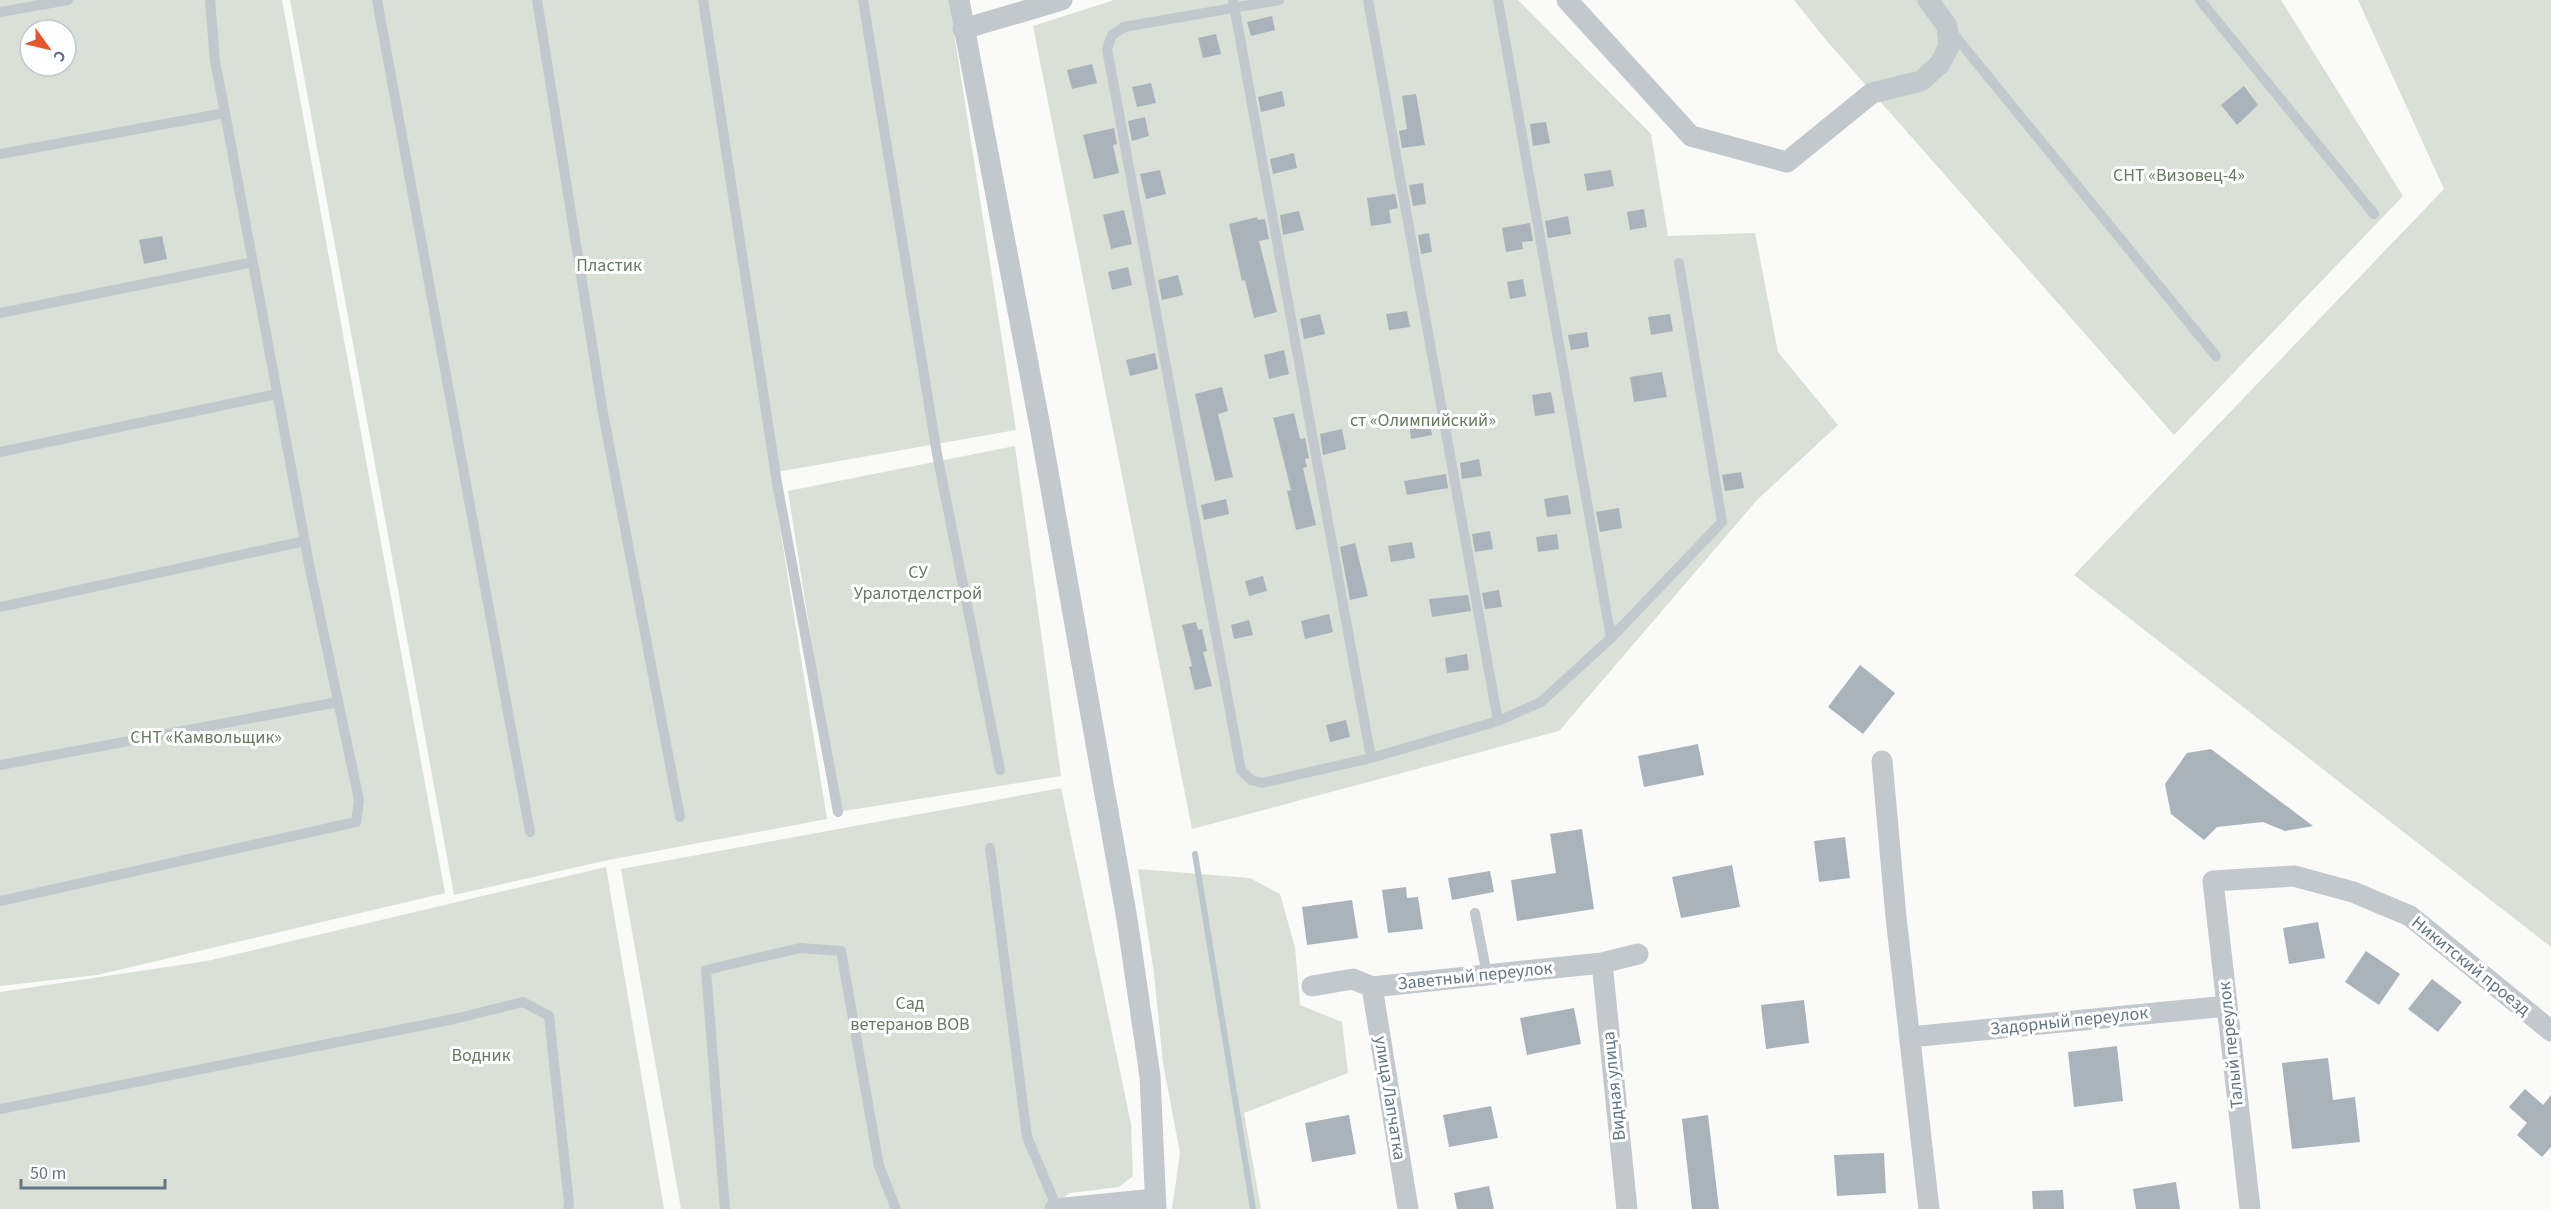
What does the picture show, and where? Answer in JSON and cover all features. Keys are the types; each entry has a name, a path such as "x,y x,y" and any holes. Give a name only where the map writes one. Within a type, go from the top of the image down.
{"street":[{"path":"959,0 1041,432 1127,919 1150,1076 1155,1204 1056,1208"},
{"path":"963,28 1062,0"},
{"path":"1567,0 1691,136 1787,162 1872,93 1921,81 1940,64 1948,46 1947,26 1928,0"},
{"path":"1882,761 1896,917 1929,1209"},
{"name":"Никитский проезд","path":"2213,881 2294,876 2353,892 2410,916 2551,1031"},
{"name":"Талый переулок","path":"2213,881 2250,1209"},
{"name":"Заветный переулок","path":"1312,986 1353,980 1372,987 1602,963 1638,954"},
{"name":"Видная улица","path":"1602,963 1627,1209"},
{"name":"улица Лапчатка","path":"1372,987 1408,1209"},
{"name":"Задорный переулок","path":"1910,1037 2227,1006"}],"lane":[{"path":"0,12 68,0"},
{"path":"0,901 356,822 359,800 305,541 215,61 210,0"},
{"path":"377,0 531,832"},
{"path":"537,0 603,413 680,817"},
{"path":"704,0 777,483 838,812"},
{"path":"863,0 937,454 1000,770"},
{"path":"1279,0 1234,4 1124,27 1112,35 1107,49 1241,770 1251,780 1262,783 1371,758 1498,721 1541,702 1611,638 1722,522 1679,262"},
{"path":"1368,0 1498,721"},
{"path":"1498,0 1611,638"},
{"path":"2200,0 2374,214"},
{"path":"1234,4 1371,758"},
{"path":"1947,26 2216,356"},
{"path":"0,154 225,113"},
{"path":"0,314 253,262"},
{"path":"0,452 278,394"},
{"path":"0,608 305,541"},
{"path":"0,765 338,702"},
{"path":"990,848 1027,1137 1056,1208"},
{"path":"1475,913 1487,975"},
{"path":"725,1209 706,970 800,948 841,951 879,1166 896,1209"},
{"path":"0,1109 442,1022 523,1002 549,1016 568,1209"}],"green space":[{"name":"СНТ «Камвольщик»","path":"0,0 282,0 445,893 97,975 0,986"},
{"name":"Пластик","path":"290,0 949,0 1016,430 771,473 827,819 608,860 454,895"},
{"name":"ст «Олимпийский»","path":"1114,0 1518,0 1651,134 1668,236 1755,233 1778,352 1838,425 1757,500 1559,731 1192,829 1033,26"},
{"name":"СНТ «Визовец-4»","path":"1794,0 2281,0 2403,196 2174,435 1826,40"},
{"path":"2358,0 2551,0 2551,947 2074,575 2444,189"},
{"name":"СУ Уралотделстрой","path":"1015,446 1061,776 838,812 788,491"},
{"name":"Сад ветеранов ВОВ","path":"1061,788 1131,1124 1133,1176 1119,1187 1070,1193 1047,1209 681,1209 621,869"},
{"name":"Водник","path":"606,867 664,1209 0,1209 0,992 207,961"},
{"path":"1138,869 1250,878 1280,894 1295,947 1300,1005 1342,1022 1348,1073 1244,1113 1261,1209 1172,1209 1180,1153 1163,1063 1154,973"}],"building":[{"path":"1272,16 1275,30 1251,36 1247,22"},
{"path":"1216,34 1221,54 1203,58 1198,38"},
{"path":"1092,64 1097,83 1072,89 1067,70"},
{"path":"1151,83 1156,103 1137,107 1132,87"},
{"path":"2244,86 2258,105 2237,125 2221,105"},
{"path":"1282,91 1285,106 1261,112 1258,97"},
{"path":"1416,94 1425,145 1402,148 1399,131 1407,129 1402,96"},
{"path":"1145,117 1149,136 1132,141 1128,121"},
{"path":"1546,122 1550,143 1533,146 1530,124"},
{"path":"1114,128 1117,144 1113,145 1119,173 1094,179 1083,135"},
{"path":"1294,153 1297,168 1273,174 1270,159"},
{"path":"1160,170 1166,194 1146,199 1140,174"},
{"path":"1611,170 1614,186 1587,191 1584,174"},
{"path":"1423,183 1426,204 1413,206 1409,185"},
{"path":"1395,194 1398,208 1389,210 1391,223 1371,226 1367,198"},
{"path":"1644,209 1647,227 1630,230 1627,212"},
{"path":"1124,210 1132,244 1111,249 1103,215"},
{"path":"1299,211 1304,230 1283,235 1280,215"},
{"path":"1568,216 1571,234 1548,238 1545,221"},
{"path":"1257,217 1258,220 1265,219 1269,239 1259,241 1277,312 1254,318 1245,280 1242,281 1229,224"},
{"path":"1530,223 1533,241 1522,242 1523,249 1506,252 1502,228"},
{"path":"1429,233 1432,252 1421,254 1418,235"},
{"path":"162,236 167,259 144,264 139,240"},
{"path":"1128,267 1132,285 1112,290 1108,272"},
{"path":"1178,275 1183,295 1162,300 1158,280"},
{"path":"1523,279 1526,296 1510,299 1507,282"},
{"path":"1407,311 1410,327 1389,330 1386,314"},
{"path":"1320,314 1325,334 1304,339 1300,319"},
{"path":"1670,314 1673,331 1651,335 1648,317"},
{"path":"1587,332 1589,347 1571,350 1568,335"},
{"path":"1284,350 1289,374 1269,379 1264,355"},
{"path":"1155,353 1158,369 1130,376 1126,360"},
{"path":"1662,372 1667,397 1634,402 1630,377"},
{"path":"1222,387 1228,411 1218,414 1233,477 1215,481 1195,394"},
{"path":"1551,392 1555,413 1535,416 1532,395"},
{"path":"1294,413 1300,439 1305,438 1309,458 1305,459 1307,467 1303,468 1316,525 1296,530 1287,491 1291,490 1273,418"},
{"path":"1429,419 1432,435 1411,439 1409,423"},
{"path":"1342,429 1346,449 1323,455 1320,434"},
{"path":"1479,459 1482,476 1462,479 1460,463"},
{"path":"1741,472 1744,488 1725,491 1722,475"},
{"path":"1446,474 1448,488 1407,495 1404,481"},
{"path":"1568,495 1571,514 1547,517 1544,499"},
{"path":"1226,499 1229,514 1204,520 1201,505"},
{"path":"1619,508 1622,528 1600,532 1596,512"},
{"path":"1490,531 1493,549 1475,552 1472,534"},
{"path":"1557,534 1559,549 1538,552 1536,537"},
{"path":"1412,542 1415,558 1391,562 1388,546"},
{"path":"1355,543 1368,596 1350,600 1340,547"},
{"path":"1263,576 1267,591 1249,596 1245,581"},
{"path":"1499,590 1502,607 1485,609 1482,593"},
{"path":"1468,595 1471,611 1432,617 1429,599"},
{"path":"1329,614 1333,632 1305,639 1301,621"},
{"path":"1249,620 1253,635 1234,639 1231,625"},
{"path":"1196,622 1198,630 1202,629 1207,651 1203,652 1212,686 1195,690 1182,625"},
{"path":"1467,654 1469,670 1447,673 1445,658"},
{"path":"1860,665 1895,693 1863,734 1828,707"},
{"path":"1346,720 1350,737 1330,742 1326,725"},
{"path":"1698,744 1704,775 1644,787 1638,756"},
{"path":"2211,749 2313,826 2285,831 2263,822 2217,827 2204,840 2171,814 2165,784 2187,753"},
{"path":"1582,829 1594,909 1517,921 1511,880 1556,873 1550,834"},
{"path":"1845,837 1850,878 1819,882 1814,841"},
{"path":"1732,865 1740,907 1681,918 1672,877"},
{"path":"1490,871 1494,892 1452,900 1448,878"},
{"path":"1406,887 1407,898 1418,897 1423,929 1388,933 1382,890"},
{"path":"1352,900 1358,938 1307,945 1302,907"},
{"path":"2318,922 2325,958 2289,964 2283,928"},
{"path":"2366,951 2400,974 2379,1005 2345,982"},
{"path":"2432,979 2462,1002 2438,1032 2408,1009"},
{"path":"1804,1000 1809,1043 1766,1049 1761,1005"},
{"path":"1574,1008 1581,1044 1527,1055 1520,1018"},
{"path":"2117,1046 2123,1101 2074,1107 2068,1052"},
{"path":"2328,1058 2333,1100 2355,1097 2360,1142 2292,1149 2282,1063"},
{"path":"2525,1089 2543,1105 2551,1095 2551,1147 2542,1157 2517,1135 2527,1123 2509,1107"},
{"path":"1491,1106 1498,1138 1449,1147 1443,1115"},
{"path":"1349,1115 1356,1154 1312,1162 1305,1123"},
{"path":"1708,1115 1719,1209 1692,1209 1682,1119"},
{"path":"1884,1153 1886,1193 1837,1196 1834,1155"},
{"path":"2176,1182 2180,1209 2136,1209 2133,1189"},
{"path":"1489,1186 1494,1209 1457,1209 1454,1193"},
{"path":"2063,1190 2064,1209 2033,1209 2032,1191"}],"waterway":[{"path":"1195,854 1253,1209"}]}
